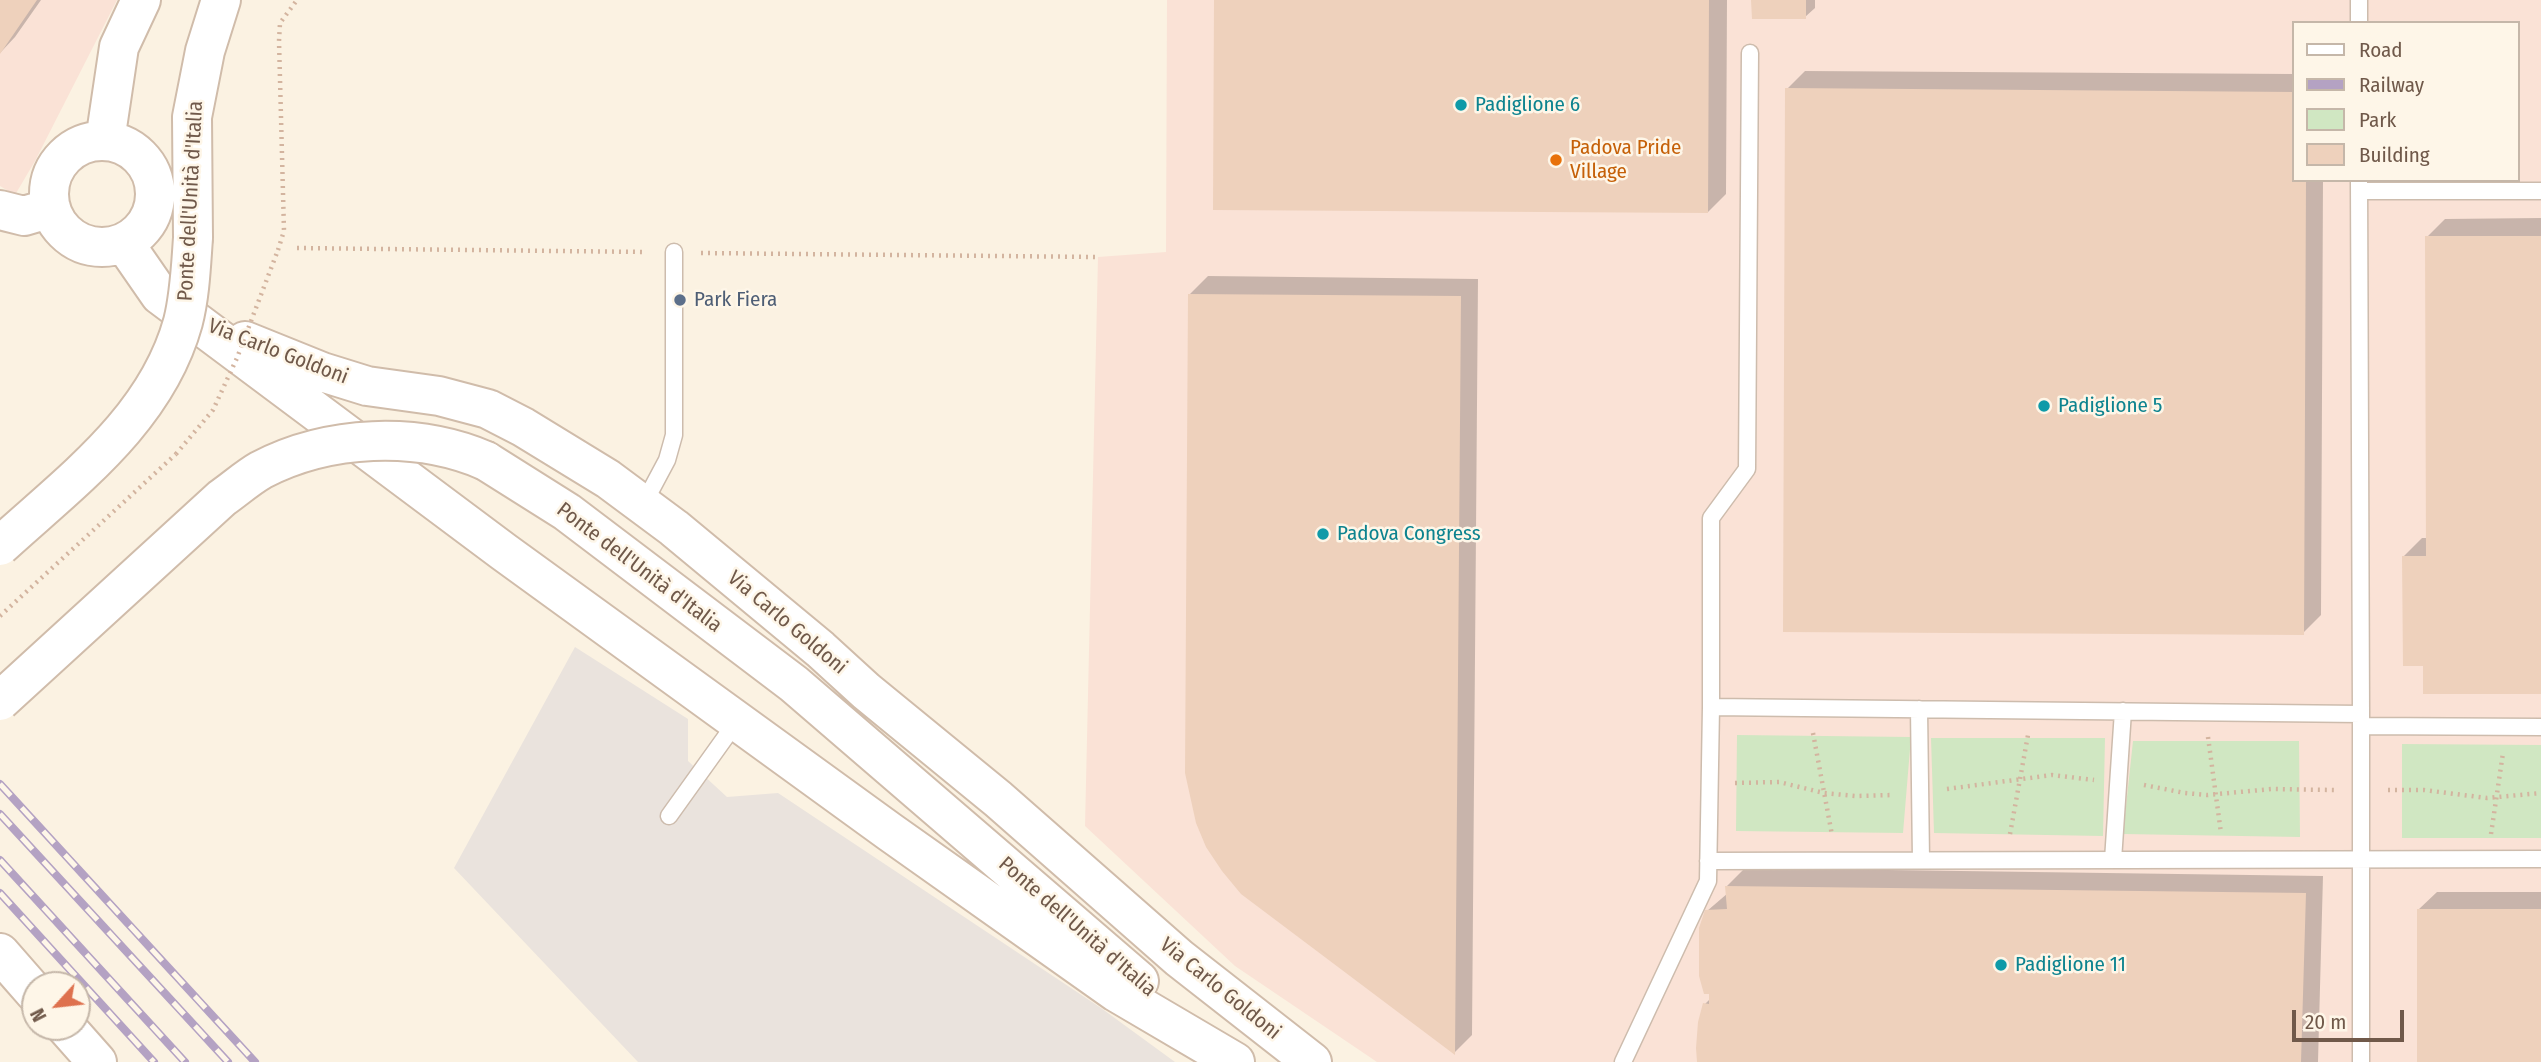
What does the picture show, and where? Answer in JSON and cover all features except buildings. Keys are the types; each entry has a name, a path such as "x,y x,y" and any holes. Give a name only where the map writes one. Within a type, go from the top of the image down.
{"street":[{"path":"105,141 119,47 141,0"},
{"name":"Ponte dell'Unità d'Italia","path":"0,546 107,448 151,394 168,363 183,321 191,277 192,117 205,51 221,0"},
{"path":"105,141 120,144 134,152 145,163 155,192 153,208 147,222 137,234 124,243 109,247 79,242 67,234 57,222 51,208 51,179 57,167 78,147 90,142 105,141"},
{"path":"0,210 24,216 51,208"},
{"name":"Via Carlo Goldoni","path":"124,243 160,295 504,552 1116,992 1231,1060"},
{"name":"Via Carlo Goldoni","path":"189,316 277,355 344,379 379,389 439,396 488,409 598,472 683,536 998,799 1178,958 1312,1062"},
{"name":"Ponte dell'Unità d'Italia","path":"0,701 222,498 248,478 277,463 352,443 427,444 460,451 486,461 567,512 794,684 1231,1060"},
{"path":"0,953 21,976"},
{"path":"78,1041 97,1062"}],"lane":[{"path":"2359,0 2359,21"},
{"path":"1623,1062 1708,881 1711,518 1747,469 1751,53"},
{"path":"2361,1062 2359,186 2541,191"},
{"path":"643,505 667,460 674,435 674,252"},
{"path":"1711,707 2123,711 2541,727"},
{"path":"1919,709 1922,860"},
{"path":"2113,860 2123,711"},
{"path":"669,816 737,721"},
{"path":"1708,860 2541,859"}],"path":[{"path":"0,616 176,454 213,410 270,275 284,231 280,23 297,0"},
{"path":"1814,735 1831,832"},
{"path":"2010,834 2028,738"},
{"path":"2209,740 2221,836"},
{"path":"2491,838 2504,745"},
{"path":"1943,790 2052,775 2104,781"},
{"path":"1736,783 1779,782 1824,793 1855,796 1897,795"},
{"path":"2137,784 2185,793 2215,794 2272,789 2361,790"},
{"path":"2402,790 2496,798 2541,793"}],"shaded area":[{"path":"0,0 117,0 15,195 0,186"},
{"path":"1167,0 2541,0 2541,1062 1377,1062 1235,966 1085,826 1098,257 1166,252"},
{"path":"575,647 688,719 688,761 727,797 778,793 1101,1008 1175,1062 638,1062 454,868"}],"green space":[{"path":"1737,735 1911,737 1903,833 1736,831"},
{"path":"1931,738 2105,738 2103,836 1934,833"},
{"path":"2133,741 2299,741 2300,837 2123,834"},
{"path":"2402,744 2541,745 2541,838 2402,838"}],"railway":[{"path":"0,784 255,1062"},
{"path":"0,814 228,1062"},
{"path":"0,860 185,1062"},
{"path":"0,893 154,1062"}],"place":[{"name":"Padiglione 6","path":"1461,105"},
{"name":"Padova Pride Village","path":"1556,160"},
{"name":"Park Fiera","path":"680,300"},
{"name":"Padiglione 5","path":"2044,406"},
{"name":"Padova Congress","path":"1323,534"},
{"name":"Padiglione 11","path":"2001,965"}]}
